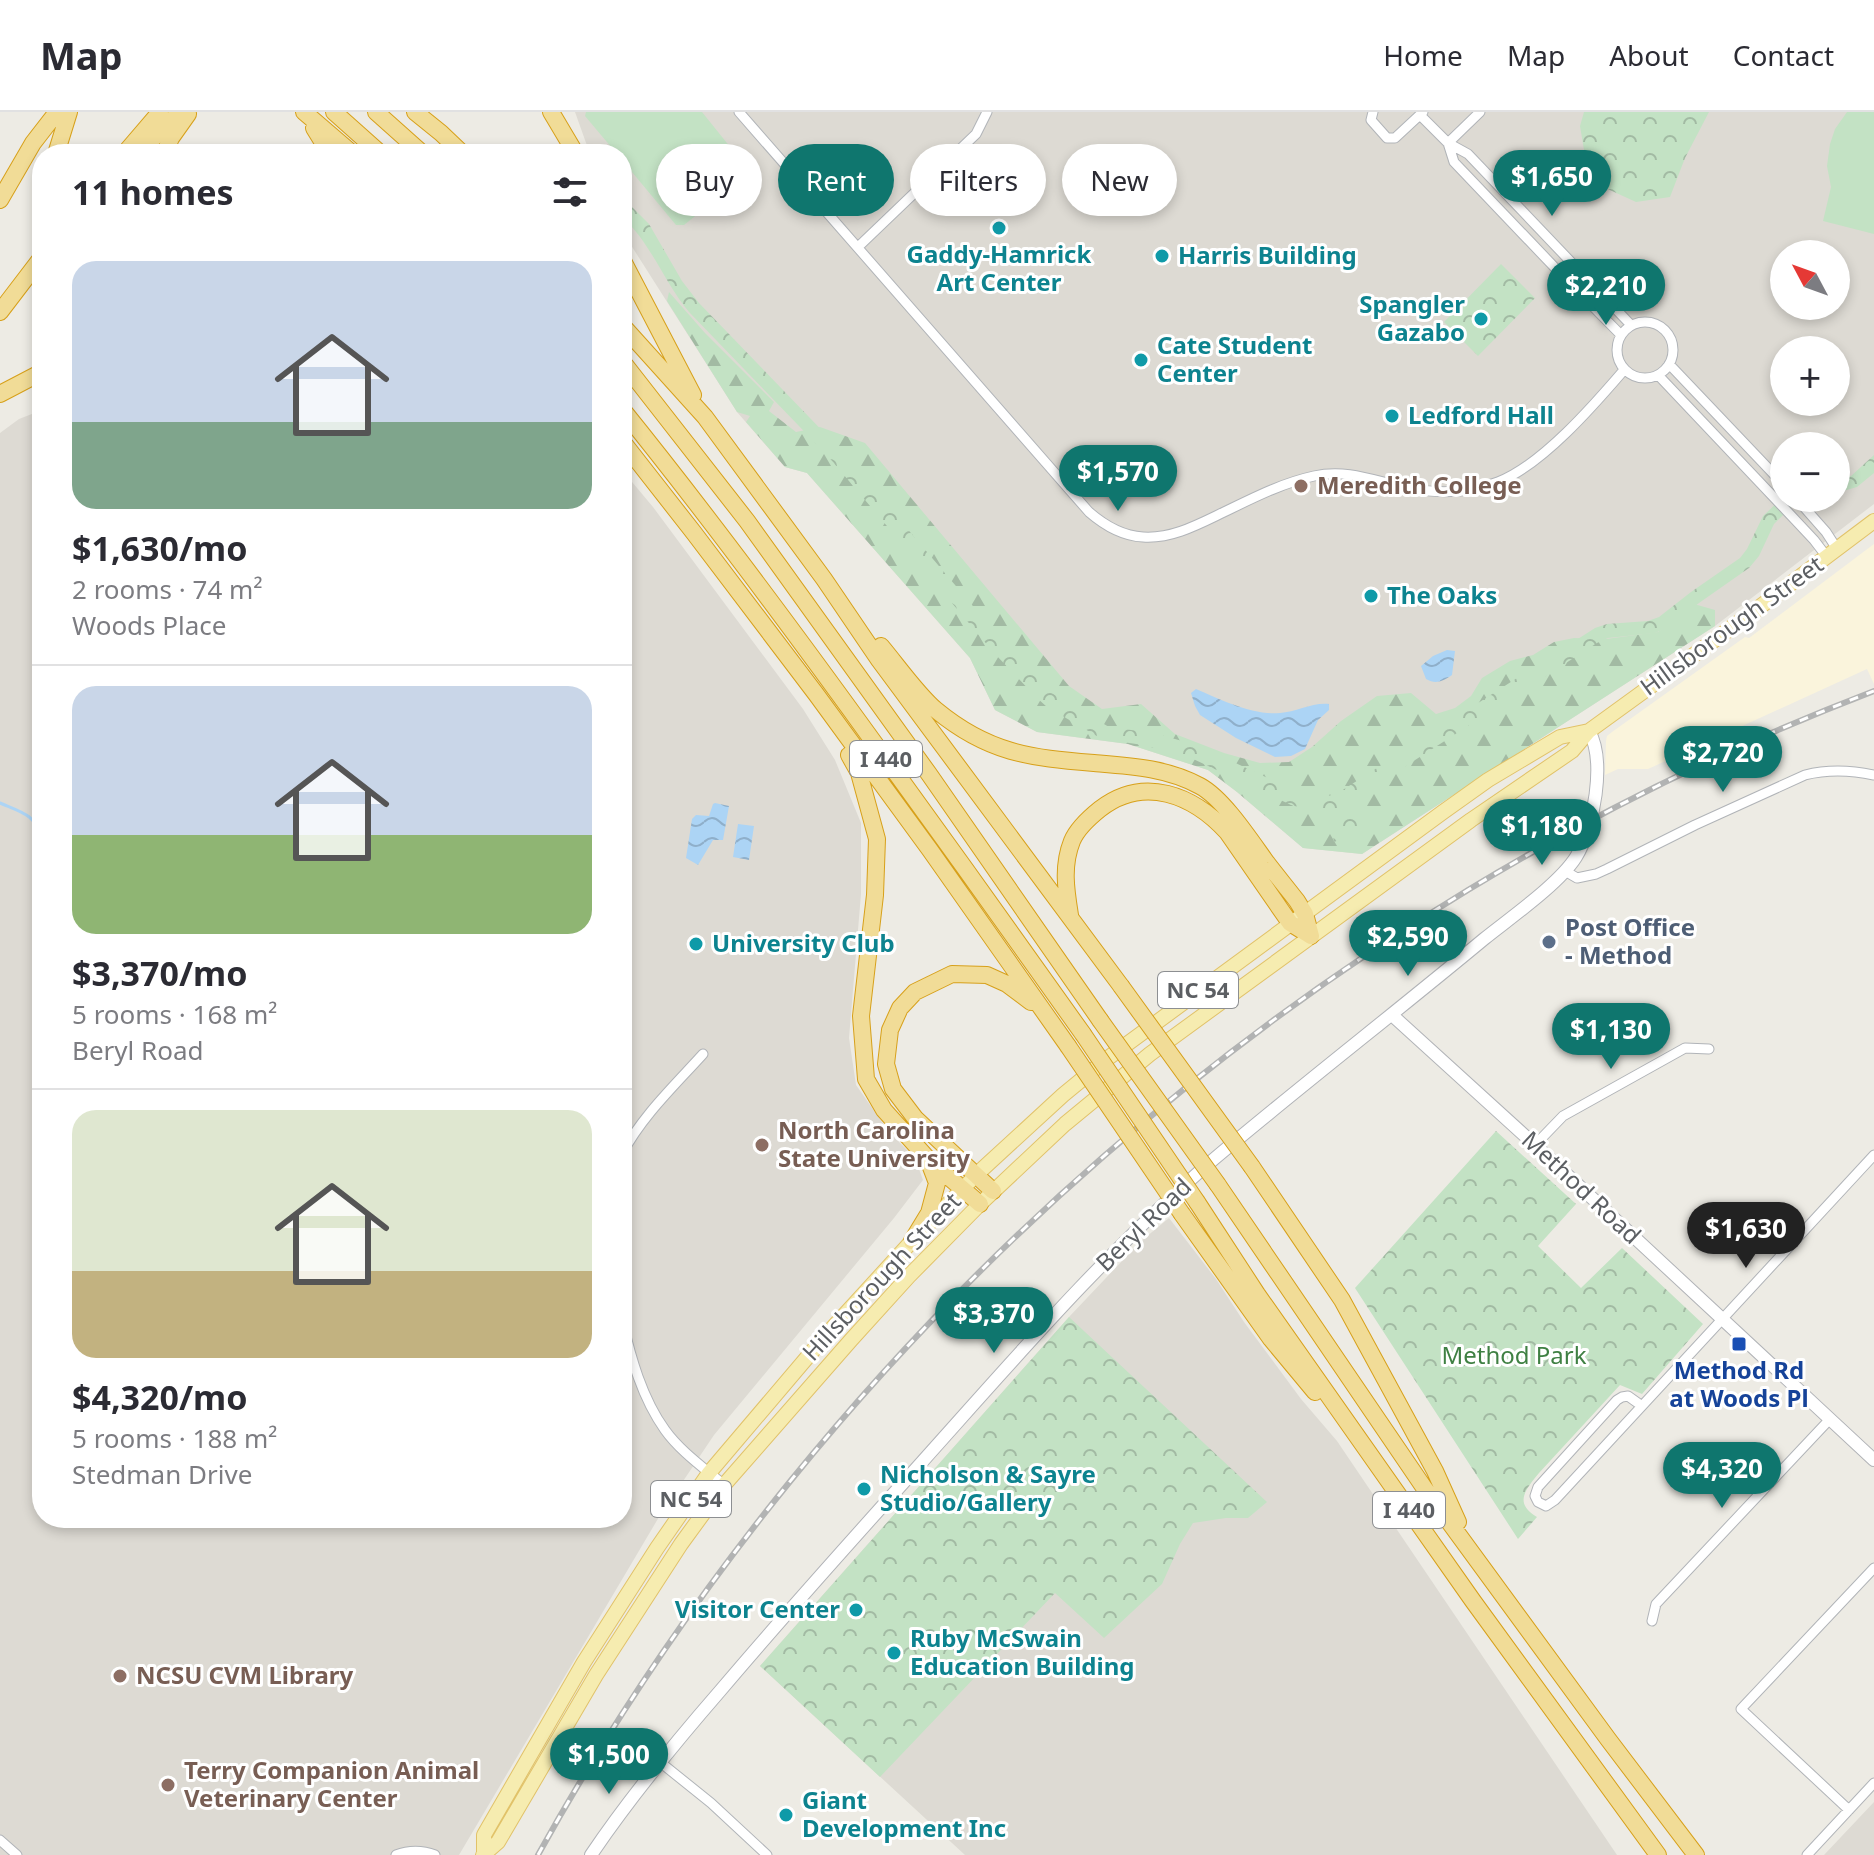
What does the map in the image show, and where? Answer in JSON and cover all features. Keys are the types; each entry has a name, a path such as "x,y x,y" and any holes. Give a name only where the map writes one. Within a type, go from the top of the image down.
{"highway":[{"path":"32,144 57,112"},
{"path":"58,144 69,112"},
{"path":"133,144 160,112"},
{"path":"147,144 180,112"},
{"path":"168,144 190,112"},
{"path":"302,112 324,144"},
{"path":"302,112 341,144"},
{"path":"334,112 370,144"},
{"path":"376,112 412,144"},
{"path":"415,112 453,144"},
{"path":"551,112 569,144"},
{"path":"563,112 572,144"},
{"path":"0,200 32,145"},
{"path":"0,313 32,270"},
{"path":"0,313 32,276"},
{"path":"632,278 705,417"},
{"path":"632,336 705,417 824,579 879,660 1252,1167 1342,1300 1435,1471 1471,1553"},
{"name":"I 440","path":"632,374 747,521 929,774 1218,1185 1471,1553 1696,1855"},
{"path":"0,394 32,377"},
{"name":"I 440","path":"632,421 822,670 999,915 1083,1034 1257,1294 1473,1601 1658,1855"},
{"path":"632,456 816,694 930,850 1271,1339 1377,1464"},
{"path":"824,579 934,709 975,736 1019,754 1137,766 1175,774 1203,787 1225,808 1282,880 1305,914 1311,936"},
{"path":"816,694 859,773 877,839 875,895 861,1016 866,1079 884,1110 929,1160 980,1204"},
{"path":"1071,920 1064,882 1072,841 1091,816 1105,805 1122,795 1156,791 1190,802 1215,819 1290,923 1311,936"},
{"path":"993,1191 915,1118 893,1089 886,1064 890,1030 900,1008 915,992 952,974 987,975 1007,984 1042,1009"},
{"path":"912,1241 929,1213 937,1183 929,1160"}],"main road":[{"name":"Hillsborough Street","path":"484,1854 498,1842 596,1675 681,1544 724,1485 860,1329 993,1191 1065,1124 1150,1054 1471,820 1572,751 1589,731 1874,521"},
{"name":"Hillsborough Street","path":"484,1854 484,1835 584,1662 709,1473 827,1334 963,1188 1063,1095 1108,1058 1290,923 1488,780 1560,737 1589,731"}],"street":[{"path":"739,112 1089,512 1110,527 1133,535 1160,536 1178,532 1285,484 1320,475 1355,474 1403,487 1437,492 1456,492 1488,485 1525,468 1595,403 1624,370"},
{"path":"858,247 960,151 976,134 987,112"},
{"path":"1373,112 1371,120 1387,138 1395,138 1422,113 1448,143 1468,154 1631,325"},
{"path":"1448,143 1480,112"},
{"path":"1448,143 1454,162 1621,335"},
{"path":"1559,272 1570,262"},
{"path":"1640,322 1658,324 1671,338 1673,356 1669,364 1658,375 1649,378 1631,375 1624,370 1616,353 1621,335 1631,325 1640,322"},
{"path":"1669,364 1770,470"},
{"path":"1658,375 1804,529 1832,553"},
{"path":"1687,406 1698,395"},
{"path":"1808,512 1826,532 1832,553"},
{"name":"Beryl Road","path":"591,1855 622,1809 660,1762 797,1601 1120,1246 1214,1160 1565,871 1583,843 1594,807 1595,747 1589,731"},
{"path":"1565,871 1577,878 1596,874 1805,775 1839,770 1874,775"},
{"name":"Method Road","path":"1392,1015 1874,1460"},
{"path":"1535,1145 1563,1116 1685,1048 1709,1049"},
{"path":"632,1136 703,1054"},
{"path":"1642,1406 1628,1396 1617,1400 1538,1487 1535,1496 1538,1502 1546,1506 1555,1500 1729,1313 1874,1155"},
{"path":"632,1358 654,1412 666,1431 724,1485"},
{"path":"1652,1621 1656,1604 1830,1419"},
{"path":"1849,1810 1741,1709 1874,1568"},
{"path":"660,1762 711,1803 767,1855"},
{"path":"1807,1855 1874,1783"},
{"path":"0,1840 17,1855"},
{"path":"404,1854 424,1851 435,1855"}],"shaded area":[{"name":"Meredith College","path":"575,112 1874,112 1874,504 1715,626 1362,854 1303,848 1208,770 1128,744 1037,732 995,710 970,658 807,473 785,467 737,412 632,247 632,144 586,144"},
{"name":"North Carolina State University","path":"32,414 32,1528 632,1528 632,482 803,709 835,760 861,823 861,894 849,1038 856,1085 889,1132 915,1158 923,1180 714,1435 659,1517 459,1855 0,1855 0,433"},
{"path":"1874,544 1874,684 1867,669 1648,769 1618,769 1605,775 1607,736 1745,637 1749,638"},
{"path":"1169,1218 1301,1399 1337,1441 1617,1855 965,1855 760,1666 1069,1317 1140,1242"},
{"path":"1874,1802 1874,1855 1824,1855"}],"green space":[{"path":"586,112 702,112 728,144 656,144 656,201 632,172 632,144 609,144 585,116"},
{"path":"1584,112 1709,112 1685,158 1670,197 1636,202 1601,186 1586,162 1580,126"},
{"path":"1847,112 1874,112 1874,234 1823,221 1831,187 1827,166 1830,144 1835,129"},
{"path":"632,207 649,224 682,281 699,303 837,446 1006,645 1050,692 1109,727 1153,733 1197,745 1304,795 1325,797 1338,793 1595,628 1659,617 1740,558 1763,516 1770,509 1770,512 1786,512 1774,524 1759,556 1749,568 1667,628 1655,633 1608,638 1597,643 1356,798 1372,823 1334,842 1329,810 1314,811 1291,805 1189,757 1143,745 1102,739 1047,707 995,654 827,455 689,312 632,227"},
{"path":"669,216 695,216 684,225 676,225"},
{"path":"1501,264 1535,298 1478,356 1444,322"},
{"path":"669,292 774,402 769,411 796,432 820,427 865,443 1069,686 1102,709 1141,704 1175,734 1224,753 1260,763 1289,762 1377,696 1411,693 1436,714 1455,708 1471,696 1482,678 1510,661 1533,655 1554,642 1658,632 1694,604 1715,610 1715,626 1362,854 1303,848 1208,770 1128,744 1037,732 995,710 970,658 807,473 785,467 746,422 750,416 737,412 667,301"},
{"path":"1874,455 1874,473 1850,489 1851,476"},
{"name":"Method Park","path":"1496,1131 1576,1204 1538,1246 1581,1288 1622,1248 1703,1324 1642,1394 1620,1385 1539,1473 1524,1496 1525,1506 1537,1517 1518,1539 1355,1288"},
{"path":"1069,1317 1267,1502 1248,1518 1193,1523 1162,1584 1104,1638 1055,1593 880,1777 760,1666"}],"water":[{"path":"1447,650 1455,651 1452,675 1439,682 1426,679 1421,666"},
{"path":"1196,689 1259,712 1286,712 1323,704 1329,704 1329,710 1318,720 1305,749 1291,756 1275,757 1236,738 1200,715 1191,693"},
{"path":"715,803 729,806 723,840 713,840 698,865 686,858 692,819 696,815 709,816"},
{"path":"738,824 754,826 749,860 733,857"}],"waterway":[{"path":"0,803 32,820"}],"railway":[{"path":"538,1855 656,1662 791,1481 940,1312 1104,1156 1280,1015 1468,890 1667,781 1874,691"}],"place":[{"name":"Gaddy-Hamrick Art Center","path":"999,228"},
{"name":"Harris Building","path":"1162,256"},
{"name":"Spangler Gazabo","path":"1481,319"},
{"name":"Cate Student Center","path":"1141,360"},
{"name":"Ledford Hall","path":"1392,416"},
{"name":"Meredith College","path":"1301,486"},
{"name":"The Oaks","path":"1371,596"},
{"name":"Post Office - Method","path":"1549,942"},
{"name":"University Club","path":"696,944"},
{"name":"North Carolina State University","path":"762,1145"},
{"name":"Method Rd at Woods Pl","path":"1739,1344"},
{"name":"Nicholson & Sayre Studio/Gallery","path":"864,1489"},
{"name":"Visitor Center","path":"856,1610"},
{"name":"Ruby McSwain Education Building","path":"894,1653"},
{"name":"NCSU CVM Library","path":"120,1676"},
{"name":"Terry Companion Animal Veterinary Center","path":"168,1785"},
{"name":"Giant Development Inc","path":"786,1815"}]}
